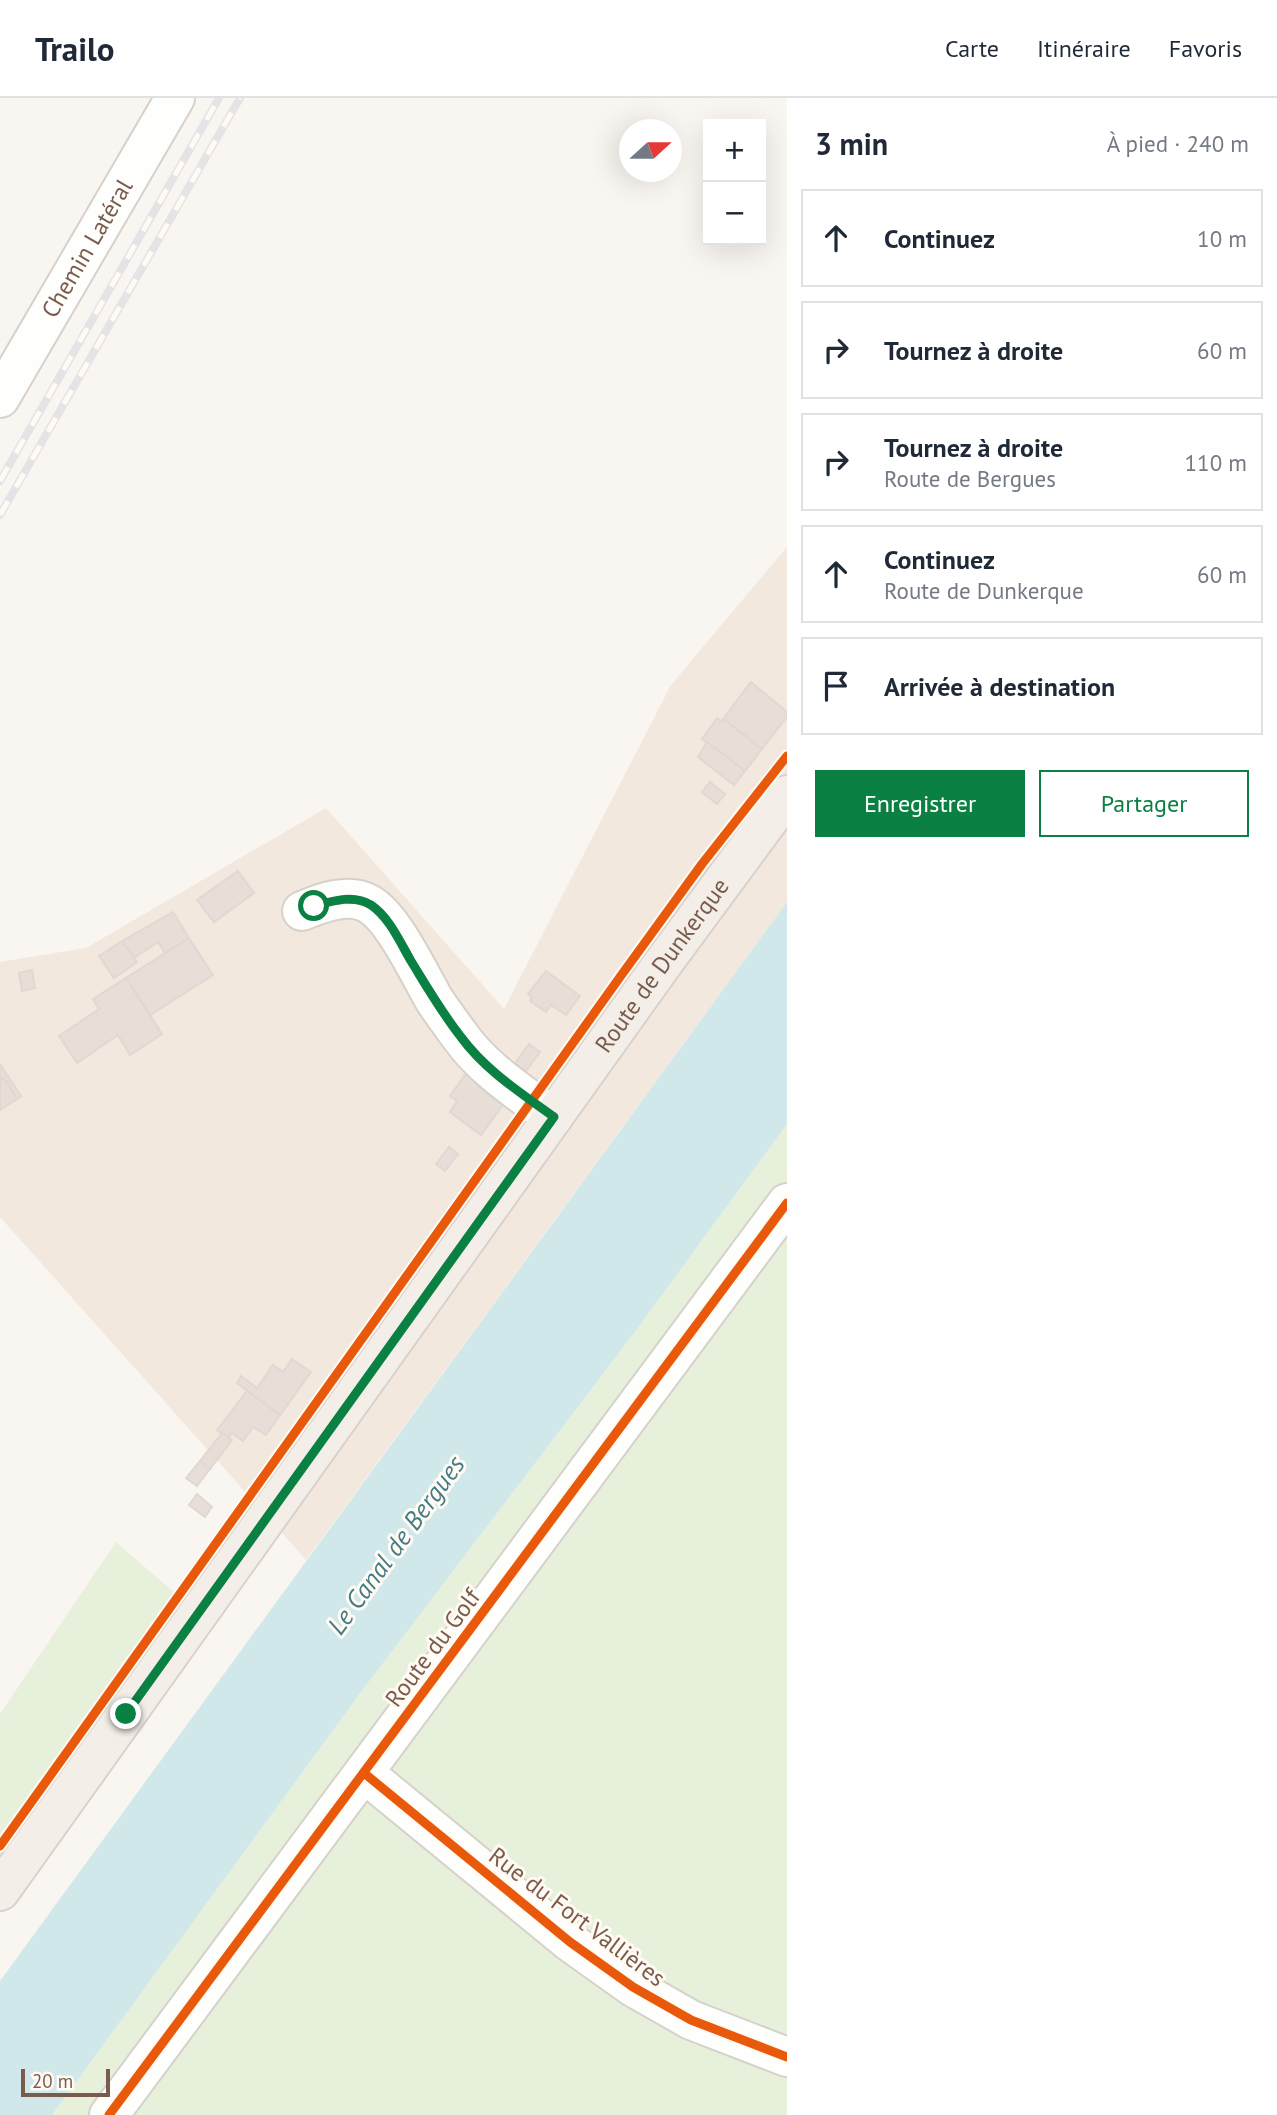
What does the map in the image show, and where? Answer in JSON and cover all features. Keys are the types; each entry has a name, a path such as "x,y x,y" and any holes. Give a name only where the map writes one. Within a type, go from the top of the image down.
{"main road":[{"name":"Route de Dunkerque","path":"0,1891 688,927 787,795"}],"street":[{"name":"Chemin Latéral","path":"0,398 175,98"},
{"path":"302,911 333,901 350,899 363,901 376,909 469,1047 546,1127"},
{"name":"Route du Golf","path":"109,2115 787,1203"},
{"name":"Rue du Fort Vallières","path":"364,1773 570,1942 633,1987 691,2020 787,2057"}],"shaded area":[{"path":"787,547 787,902 306,1560 0,1217 0,962 86,948 326,808 504,1009 671,685"}],"green space":[{"path":"787,1124 787,2115 52,2115 358,1696 637,1329"},
{"path":"116,1542 185,1602 0,1861 0,1714"}],"water":[{"name":"Le Canal de Bergues","path":"787,902 787,1124 637,1329 358,1696 52,2115 0,2115 0,1981"}],"building":[{"path":"751,682 787,712 787,717 762,749 723,719"},
{"path":"717,718 722,721 724,719 762,749 745,771 702,739"},
{"path":"707,742 745,771 734,785 698,757"},
{"path":"710,782 725,794 717,804 702,792"},
{"path":"238,871 254,893 214,922 197,900"},
{"path":"173,912 189,938 165,953 158,942 134,958 122,941"},
{"path":"189,938 213,975 150,1015 126,978"},
{"path":"122,941 137,962 114,978 99,956"},
{"path":"32,970 35,988 22,991 19,973"},
{"path":"546,971 580,996 566,1015 551,1005 546,1012 530,1001 532,997 528,994"},
{"path":"126,978 162,1034 130,1055 118,1035 77,1063 59,1036 99,1009 93,999"},
{"path":"529,1044 540,1052 526,1071 515,1063"},
{"path":"0,1064 21,1096 17,1099 4,1078 0,1080"},
{"path":"469,1069 504,1103 481,1135 450,1112 457,1101 450,1096"},
{"path":"4,1078 17,1099 0,1110 0,1080"},
{"path":"449,1147 458,1154 445,1171 436,1164"},
{"path":"292,1359 311,1372 280,1415 237,1383 241,1376 257,1388 273,1365 283,1372"},
{"path":"247,1391 280,1415 266,1435 253,1427 243,1441 232,1433 228,1438 217,1430"},
{"path":"222,1433 232,1440 210,1469 200,1461"},
{"path":"200,1461 210,1469 197,1486 186,1478"},
{"path":"197,1494 212,1507 205,1517 189,1505"}],"railway":[{"path":"0,481 219,98"},
{"path":"0,515 240,98"}],"cycle path":[{"path":"0,1846 620,977 702,864 787,756"},
{"path":"109,2115 787,1203"},
{"path":"364,1773 570,1942 633,1987 691,2020 787,2057"}],"route":[{"path":"126,1714 554,1117 484,1064 461,1038 388,923 376,909 356,899 314,906"}]}
